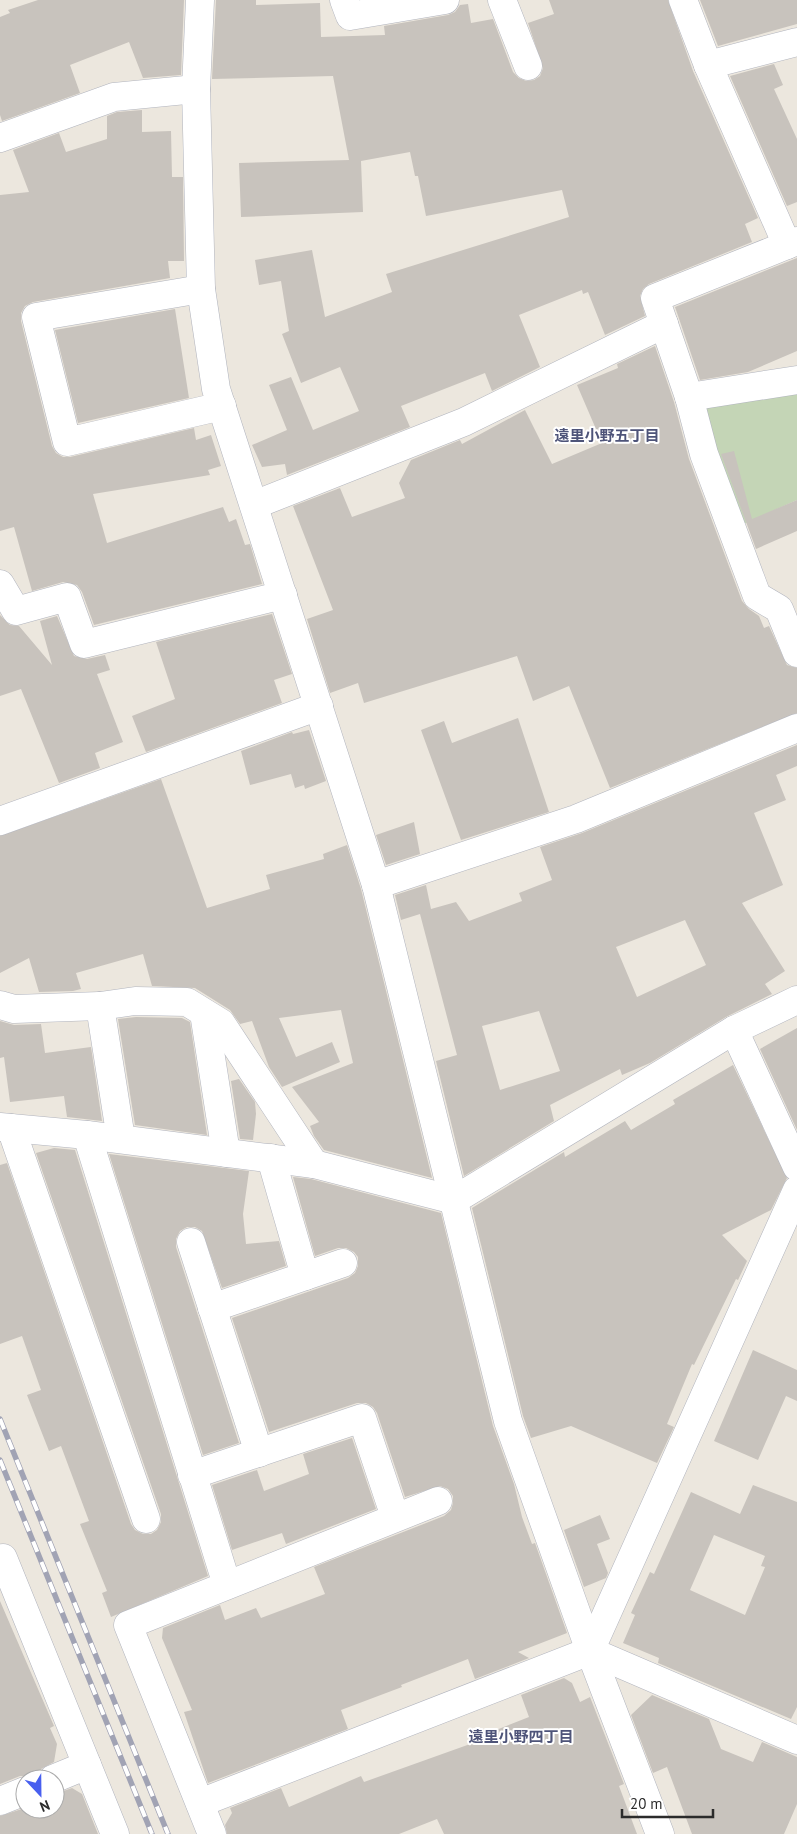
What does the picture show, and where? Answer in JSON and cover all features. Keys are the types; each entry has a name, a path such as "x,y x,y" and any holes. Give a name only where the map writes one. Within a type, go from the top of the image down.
{"street":[{"path":"200,0 196,89 201,289 216,389 376,884 508,1422 590,1652 660,1834"},
{"path":"344,0 350,16 445,0"},
{"path":"502,0 528,66"},
{"path":"683,0 708,65 792,243 655,298 689,397 704,454 756,596 779,609 797,653"},
{"path":"708,65 797,42"},
{"path":"0,138 114,97 196,89"},
{"path":"201,289 36,317 67,442 222,406"},
{"path":"254,505 464,422 664,324"},
{"path":"689,397 797,380"},
{"path":"0,584 16,611 67,597 84,644 283,595"},
{"path":"0,821 319,706"},
{"path":"376,884 576,819 797,728"},
{"path":"146,1519 6,1128 87,1135 314,1164 454,1200 734,1030 797,1000"},
{"path":"0,1005 14,1009 100,1006 134,1001 187,1002 221,1023 314,1164"},
{"path":"100,1006 121,1139"},
{"path":"204,1013 226,1153"},
{"path":"734,1030 797,1167"},
{"path":"87,1135 227,1585"},
{"path":"271,1158 305,1276"},
{"path":"590,1652 797,1190"},
{"path":"191,1242 259,1453"},
{"path":"212,1308 343,1263"},
{"path":"192,1475 362,1418 396,1517"},
{"path":"212,1834 128,1625 438,1501"},
{"path":"1,1556 115,1834"},
{"path":"200,1803 590,1652 797,1740"},
{"path":"65,1774 87,1765"},
{"path":"0,1801 15,1795"}],"green space":[{"path":"797,385 797,500 739,526 694,405"}],"building":[{"path":"38,0 184,0 181,75 143,78 129,42 70,65 80,93 2,121 0,115 0,17 10,13 8,10"},
{"path":"216,0 256,0 256,5 320,3 321,37 385,35 384,26 448,15 455,12 460,5 468,4 471,23 493,19 513,72 519,78 526,81 534,80 540,76 543,68 528,23 554,14 549,0 668,0 693,71 758,218 745,224 752,242 649,284 643,289 640,296 645,316 605,335 588,292 583,294 582,290 519,315 540,367 492,391 485,373 401,406 410,427 287,475 285,464 262,467 252,445 287,430 269,385 291,377 313,430 359,411 340,367 301,383 282,334 289,331 281,281 259,285 255,260 312,250 325,317 392,292 386,274 569,217 562,190 426,216 418,176 415,176 410,152 361,161 363,212 241,217 239,163 349,160 333,76 212,79"},
{"path":"700,0 797,0 797,24 718,46"},
{"path":"774,64 783,85 774,89 797,139 797,202 787,206 730,76"},
{"path":"142,110 142,132 171,131 172,177 183,177 184,261 168,261 170,278 33,302 25,306 21,313 21,321 52,446 56,453 63,457 70,457 194,428 196,440 211,435 221,466 208,470 210,475 93,494 107,543 223,507 229,522 236,519 245,545 250,544 262,584 94,625 82,592 77,585 63,582 32,591 14,527 0,531 0,195 29,192 13,150 59,133 66,152 107,139 107,116 117,112"},
{"path":"797,258 797,351 748,372 700,380 675,307"},
{"path":"175,309 189,398 78,423 55,330"},
{"path":"655,346 674,402 689,459 742,601 759,616 764,628 769,626 787,665 797,668 797,713 610,788 569,686 533,701 517,656 364,703 358,683 330,693 307,619 333,610 293,506 340,488 352,517 405,498 399,483 411,460 460,440 462,444 525,410 552,464 602,443 577,385 618,368 617,364"},
{"path":"734,451 752,519 797,500 797,531 756,549 721,454"},
{"path":"272,614 292,674 274,680 282,703 146,752 132,716 175,699 156,642"},
{"path":"0,615 10,625 19,626 52,665 40,621 57,616 74,656 87,659 105,655 110,670 97,674 123,742 95,753 100,768 59,783 21,689 0,696"},
{"path":"518,718 549,812 461,840 421,730 444,721 452,743"},
{"path":"309,730 326,781 305,789 304,785 295,788 291,774 250,785 241,751 292,732 293,734"},
{"path":"797,745 797,766 776,775 786,800 754,813 783,885 742,903 785,971 765,984 772,994 726,1017 650,1063 622,1075 620,1069 550,1105 554,1121 464,1176 436,1061 457,1055 420,914 401,920 395,895 426,885 431,909 456,902 469,921 522,901 519,893 552,880 540,847 582,833","holes":["685,920 706,965 637,997 616,947","539,1011 560,1071 500,1090 482,1026"]},
{"path":"161,779 207,908 270,889 266,875 324,859 323,854 347,845 361,889 432,1178 324,1150 314,1136 310,1126 319,1122 292,1087 353,1063 341,1010 279,1018 296,1057 332,1042 340,1062 282,1087 269,1067 252,1021 240,1024 230,1010 195,988 152,986 143,954 76,973 81,989 73,991 39,992 29,958 0,973 0,836"},
{"path":"414,822 420,854 386,865 376,835"},
{"path":"136,1017 182,1018 190,1022 207,1135 135,1125 118,1019"},
{"path":"0,1021 14,1025 41,1024 45,1053 91,1047 102,1121 67,1117 64,1096 10,1102 4,1057 0,1058"},
{"path":"797,1028 797,1130 760,1049"},
{"path":"733,1065 787,1178 771,1210 722,1235 747,1261 738,1280 736,1279 694,1365 692,1364 667,1424 674,1427 657,1463 571,1426 531,1438 523,1416 472,1208 564,1152 565,1157 625,1121 631,1130 675,1104 673,1100"},
{"path":"239,1079 255,1102 256,1114 253,1140 240,1139 231,1081"},
{"path":"54,1148 75,1150 208,1576 111,1617 102,1593 107,1591 80,1524 89,1521 61,1446 49,1451 27,1395 41,1390 22,1336 0,1344 0,1165 7,1163 131,1524 135,1530 143,1534 151,1534 157,1530 161,1522 161,1514 36,1153"},
{"path":"109,1154 249,1171 243,1214 246,1244 279,1241 286,1266 222,1288 202,1231 195,1227 187,1227 180,1231 176,1239 176,1247 239,1443 203,1455"},
{"path":"293,1177 311,1179 441,1213 493,1426 514,1484 522,1517 532,1544 535,1543 567,1633 518,1652 529,1658 475,1679 468,1659 341,1710 348,1729 208,1783 184,1712 192,1710 162,1638 163,1628 220,1605 225,1620 256,1608 261,1618 325,1594 314,1567 444,1516 451,1510 453,1503 453,1496 448,1489 440,1486 405,1497 377,1413 373,1407 366,1403 357,1403 269,1432 232,1318 348,1278 355,1273 358,1266 358,1257 354,1252 346,1248 338,1248 315,1256"},
{"path":"753,1350 797,1370 797,1401 786,1396 758,1460 714,1441"},
{"path":"352,1438 376,1509 286,1544 282,1533 232,1550 212,1485 257,1470 264,1491 309,1474 303,1454"},
{"path":"753,1485 797,1502 797,1707 791,1719 658,1663 659,1658 623,1643 635,1615 631,1613 650,1572 654,1574 691,1492 740,1514","holes":["714,1535 765,1556 761,1566 765,1567 745,1615 690,1590"]},
{"path":"600,1515 610,1539 597,1544 608,1573 606,1578 584,1587 564,1530"},
{"path":"0,1601 54,1726 50,1728 57,1744 54,1762 41,1769 15,1769 15,1778 0,1784"},
{"path":"564,1678 572,1683 580,1702 590,1697 624,1784 619,1786 637,1834 444,1834 437,1819 399,1834 227,1834 225,1825 232,1813 230,1808 281,1788 289,1807 361,1776 364,1782 473,1743 471,1740 529,1717 521,1695"},
{"path":"652,1695 709,1719 721,1749 753,1762 762,1742 797,1757 797,1804 784,1834 692,1834 667,1767 653,1773 631,1715"},
{"path":"72,1788 82,1794 98,1834 0,1834 0,1816 15,1811 15,1819 65,1819 65,1790"}],"railway":[{"path":"0,1419 168,1834"},
{"path":"0,1460 152,1834"}],"district":[{"name":"遠里小野五丁目","path":"607,435"},
{"name":"遠里小野四丁目","path":"521,1736"}]}
